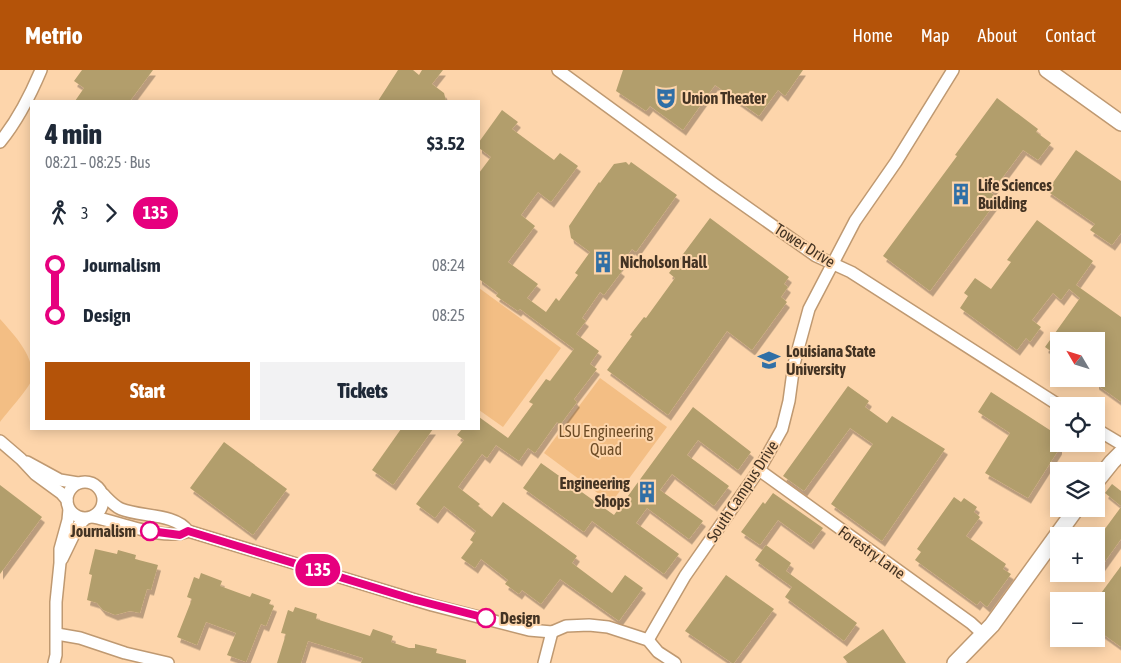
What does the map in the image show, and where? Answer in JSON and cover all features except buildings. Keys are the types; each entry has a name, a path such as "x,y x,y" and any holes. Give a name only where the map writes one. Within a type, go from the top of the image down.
{"street":[{"path":"0,142 16,121 35,86 41,70"},
{"name":"Tower Drive","path":"558,70 726,193 816,256 851,272 1050,400"},
{"name":"South Campus Drive","path":"648,640 685,576 759,470 782,429 789,400 794,364 809,309 855,220 896,162 953,70"},
{"path":"1047,70 1121,123"},
{"path":"1105,434 1121,444"},
{"path":"0,441 35,474 61,493 75,516 135,529 180,535 188,531"},
{"path":"1105,471 1121,453"},
{"path":"21,459 60,480 93,483 121,509 175,522 184,525 188,531 432,605 530,630 552,632 566,626 589,625 608,627 648,640 658,652 675,663"},
{"name":"Forestry Lane","path":"759,470 964,618 983,634"},
{"path":"54,663 56,655 56,602 60,549 68,520 71,488 78,483"},
{"path":"60,563 78,526 99,512 103,506 103,494"},
{"path":"956,663 1006,606 1070,517"},
{"path":"544,663 552,632"},
{"path":"57,634 80,638 125,653 168,663"}],"green space":[{"path":"480,289 561,348 503,427 480,411"},
{"path":"0,319 28,355 30,361 30,382 0,422"},
{"name":"LSU Engineering Quad","path":"600,378 667,427 611,503 544,453"}],"bus line":[{"name":"135","path":"150,531 180,535 188,531 432,605 486,618"}],"place":[{"name":"Union Theater","path":"666,98"},
{"name":"Life Sciences Building","path":"961,194"},
{"name":"Nicholson Hall","path":"603,262"},
{"name":"Louisiana State University","path":"769,360"},
{"name":"Engineering Shops","path":"647,492"},
{"name":"Journalism","path":"150,531"},
{"name":"Design","path":"486,618"}]}
